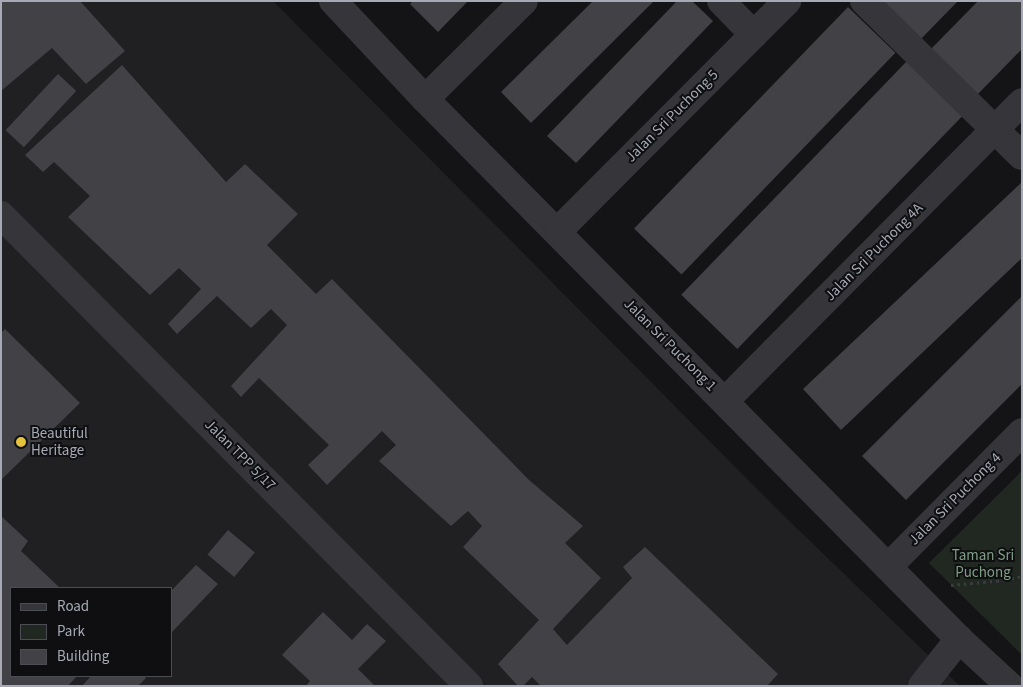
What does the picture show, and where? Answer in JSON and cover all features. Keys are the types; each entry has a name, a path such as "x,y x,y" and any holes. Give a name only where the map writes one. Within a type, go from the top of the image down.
{"street":[{"name":"Jalan Sri Puchong 1","path":"333,1 425,99 558,231 959,639 1010,686"},
{"path":"425,99 524,1"},
{"path":"721,1 754,35"},
{"name":"Jalan Sri Puchong 5","path":"558,231 787,1"},
{"path":"864,1 1022,156"},
{"name":"Jalan Sri Puchong 4A","path":"725,402 1022,102"},
{"name":"Jalan TPP 5/17","path":"4,224 469,686"},
{"name":"Jalan Sri Puchong 4","path":"888,567 1022,432"},
{"path":"922,686 959,639"}],"path":[{"path":"951,585 1005,580 1022,576"}],"shaded area":[{"path":"1,1 273,1 779,511 960,686 1,686"}],"green space":[{"name":"Taman Sri Puchong","path":"1022,471 1022,655 929,563"}],"building":[{"path":"1,1 80,1 125,51 86,84 52,48 1,91"},
{"path":"413,1 468,1 438,32 410,4"},
{"path":"593,1 654,1 531,123 501,92"},
{"path":"677,1 692,1 713,21 576,163 547,136"},
{"path":"876,1 958,1 918,42"},
{"path":"978,1 1022,1 1022,49 976,96 930,50"},
{"path":"848,7 895,53 682,274 634,229"},
{"path":"907,61 963,115 737,349 681,295"},
{"path":"122,65 226,182 245,164 298,214 267,245 316,294 332,279 529,480 583,526 565,543 601,578 553,629 567,645 632,578 623,567 645,547 778,674 767,686 541,686 532,677 523,686 518,686 498,664 539,620 463,547 482,526 468,511 451,526 379,461 396,445 382,431 327,485 308,465 329,445 259,378 241,397 231,386 287,325 271,309 251,328 217,296 177,334 168,324 201,289 179,268 150,295 68,217 90,196 54,162 43,172 25,155"},
{"path":"58,74 76,91 24,147 5,130"},
{"path":"1022,182 1022,258 841,430 803,389"},
{"path":"1022,296 1022,384 906,500 862,456"},
{"name":"Beautiful Heritage","path":"5,329 80,403 1,480 1,333"},
{"path":"1,516 28,541 21,551 59,587 10,587 10,677 76,677 68,686 1,686"},
{"path":"228,530 255,552 234,577 207,555"},
{"path":"196,565 218,584 172,632 172,590"},
{"path":"323,612 352,640 367,624 386,641 358,669 375,686 306,686 310,681 282,655"},
{"path":"90,677 146,678 138,686 82,686"}],"place":[{"name":"Beautiful Heritage","path":"21,442"}]}
